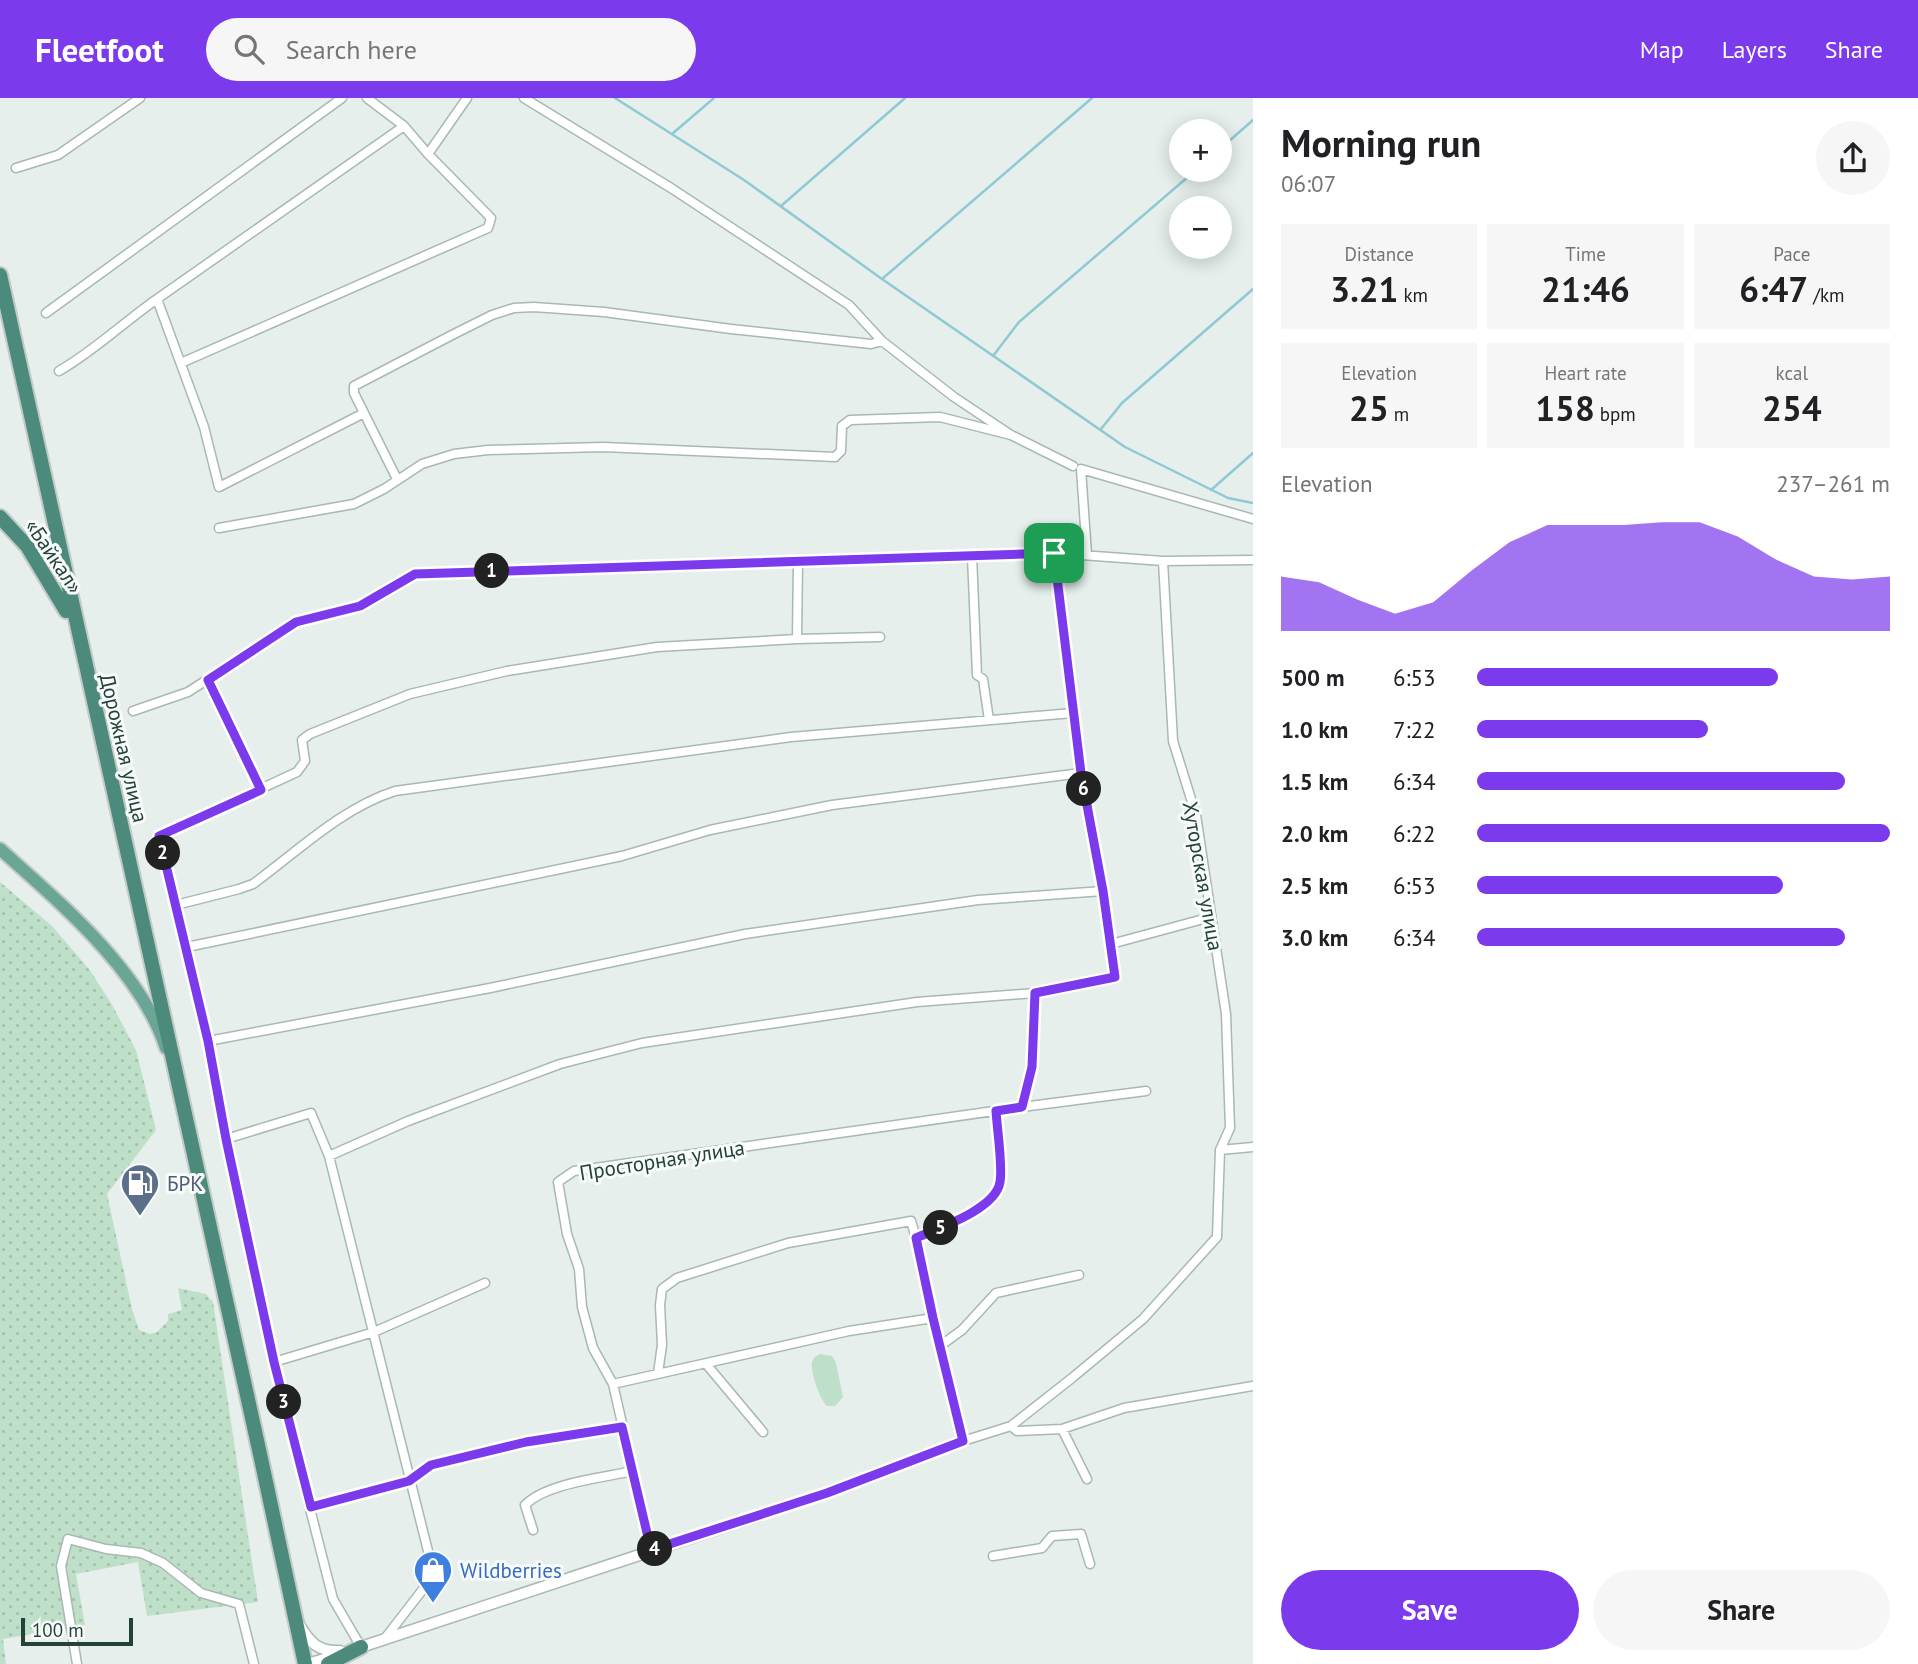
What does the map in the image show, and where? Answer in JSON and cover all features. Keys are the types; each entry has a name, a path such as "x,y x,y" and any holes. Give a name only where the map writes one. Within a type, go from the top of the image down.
{"highway":[{"path":"0,275 83,662"},
{"name":"«Байкал»","path":"0,517 27,546 64,604 83,662"},
{"name":"Дорожная улица","path":"83,662 307,1664"},
{"path":"328,1664 361,1647"}],"main road":[{"path":"0,849 66,908 110,957 153,1017 183,1101"}],"street":[{"path":"16,168 58,155 140,98"},
{"path":"46,313 342,98"},
{"path":"181,363 488,228 491,218 428,155 404,126 367,98"},
{"path":"428,155 467,98"},
{"path":"524,98 671,188 849,305 883,341 954,397 1011,435 1073,466"},
{"path":"59,371 82,358 123,323 404,126"},
{"path":"157,299 204,427 219,486 363,413"},
{"path":"397,480 363,413 354,393 354,386 473,324 514,308 604,312 744,331 871,344 883,341"},
{"path":"219,528 354,503 384,489 422,464 454,454 488,450 603,447 835,457 841,451 842,426 850,420 940,418 1011,435"},
{"path":"1087,555 1082,469 1253,519"},
{"path":"329,1156 408,1121 560,1064 642,1043 917,1002 1035,993 1115,977 1103,891 1081,773 1054,553"},
{"path":"134,711 188,692 296,622 360,606 415,574 1054,553 1163,561 1253,560"},
{"path":"972,556 976,675 983,679 989,720"},
{"path":"797,639 798,560"},
{"name":"Хуторская улица","path":"1011,1426 1143,1319 1217,1237 1220,1150 1230,1128 1227,1026 1196,815 1173,741 1163,561"},
{"path":"361,1647 333,1599 274,1362 226,1139 208,1041 159,836 261,790 302,767 305,761 302,740 310,734 410,694 507,671 657,647 880,637"},
{"path":"208,680 261,790"},
{"path":"176,905 239,890 253,884 349,812 373,798 395,791 790,737 1073,713"},
{"path":"187,947 622,856 710,830 832,805 1081,773"},
{"path":"208,1041 490,988 745,934 978,900 1103,891"},
{"path":"1111,944 1211,917"},
{"path":"1022,1107 1032,1067 1035,993"},
{"name":"Просторная улица","path":"651,1550 613,1384 593,1348 582,1307 579,1269 567,1234 558,1182 574,1171 1146,1091"},
{"path":"916,1238 956,1222 993,1197 1000,1182 996,1111"},
{"path":"226,1139 312,1113 329,1156 434,1575 386,1637"},
{"path":"1220,1150 1253,1147"},
{"path":"658,1373 662,1345 662,1289 677,1278 788,1243 911,1222 963,1441"},
{"path":"940,1346 962,1330 996,1293 1079,1275"},
{"path":"274,1362 374,1332 485,1283"},
{"path":"613,1384 849,1331 933,1318"},
{"path":"707,1365 763,1432"},
{"path":"307,1664 827,1493 963,1441 1011,1426 1017,1431 1062,1429 1124,1408 1253,1386"},
{"path":"311,1507 409,1481 431,1465 526,1442 622,1427"},
{"path":"1062,1429 1087,1479"},
{"path":"533,1530 525,1505 534,1496 556,1488 633,1471"},
{"path":"993,1556 1042,1548 1052,1536 1081,1534 1090,1564"},
{"path":"77,1664 61,1566 68,1539 106,1549 141,1553 163,1563 201,1593 239,1604 254,1664"},
{"path":"296,1619 316,1647 326,1651 338,1651 361,1647"}],"green space":[{"path":"0,882 52,926 89,969 136,1050 156,1130 107,1194 132,1309 139,1330 150,1334 157,1332 168,1321 168,1314 182,1310 178,1288 206,1294 213,1302 258,1602 147,1616 138,1562 76,1574 85,1625 3,1639 6,1664 0,1664"},
{"path":"820,1354 832,1356 836,1363 843,1397 835,1406 827,1406 824,1403 814,1379 812,1362"}],"waterway":[{"path":"615,98 744,180 1125,447 1228,498 1253,503"},
{"path":"672,134 714,98"},
{"path":"781,206 905,98"},
{"path":"882,279 1092,98"},
{"path":"1232,138 1253,120"},
{"path":"993,356 1019,322 1182,182"},
{"path":"1101,429 1122,403 1253,289"},
{"path":"1211,490 1253,453"}],"place":[{"name":"БРК","path":"140,1217"},
{"name":"Wildberries","path":"433,1604"}],"route":[{"path":"1054,553 1081,773 1103,891 1115,977 1035,993 1032,1067 1028,1089 1022,1107 996,1111 1000,1182 993,1197 956,1222 916,1238 963,1441 827,1493 651,1550 622,1427 526,1442 431,1465 409,1481 311,1507 274,1362 226,1139 208,1041 159,836 261,790 208,680 296,622 360,606 415,574 1054,553"}]}
